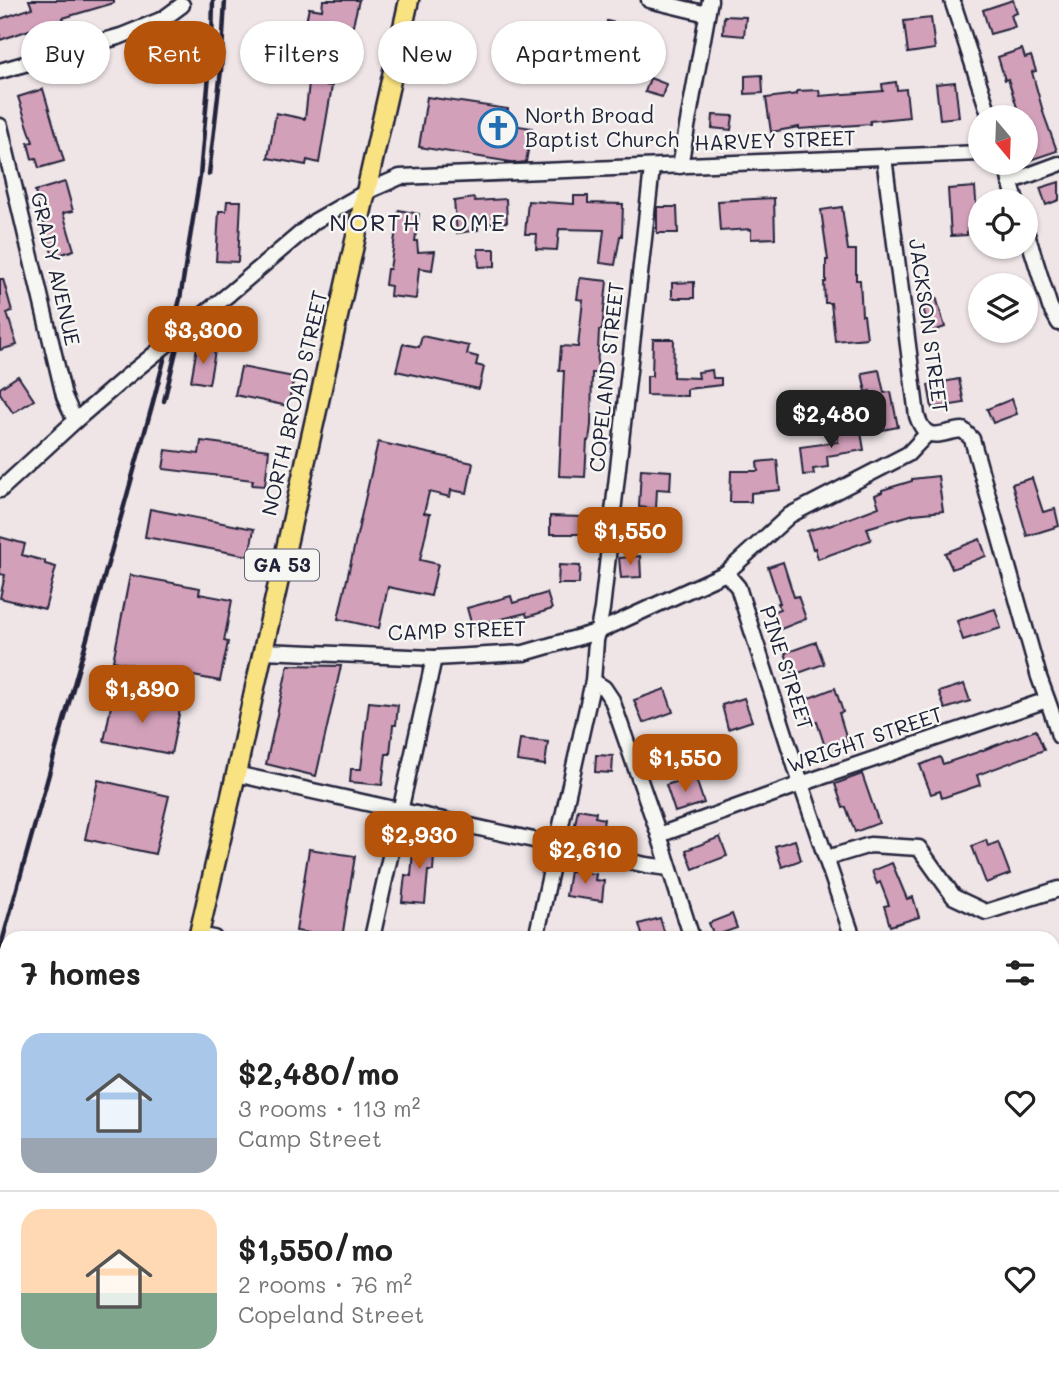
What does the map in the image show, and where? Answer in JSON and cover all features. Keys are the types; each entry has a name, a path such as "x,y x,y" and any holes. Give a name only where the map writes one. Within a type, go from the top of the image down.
{"main road":[{"name":"NORTH BROAD STREET","path":"204,931 262,651 410,0"}],"street":[{"path":"649,0 709,7 680,166"},
{"path":"952,0 986,105"},
{"path":"0,71 121,36 163,19 182,5"},
{"name":"GRADY AVENUE","path":"0,125 64,396 75,421"},
{"name":"HARVEY STREET","path":"0,490 125,378 315,221 366,192 401,177 968,154"},
{"name":"JACKSON STREET","path":"884,157 917,416 928,433 942,436 963,430 972,439 1046,700 1054,715 1059,736"},
{"path":"1010,182 1059,164"},
{"name":"COPELAND STREET","path":"538,931 593,681 652,167"},
{"path":"1008,175 1012,189"},
{"path":"1035,259 1050,307 1059,323"},
{"name":"CAMP STREET","path":"262,651 434,658 524,653 597,632 726,573 790,515 908,454 928,433"},
{"name":"PINE STREET","path":"726,573 738,587 851,931"},
{"path":"374,931 434,658"},
{"path":"593,681 604,688 612,700 690,931"},
{"name":"WRIGHT STREET","path":"659,835 1046,700"},
{"path":"236,774 669,868"},
{"path":"827,858 870,845 919,848 954,897 986,912 1059,890"}],"building":[{"path":"29,0 114,0 114,3 63,18 64,21 21,21 21,33 0,40 0,19 32,8"},
{"path":"323,0 359,0 354,21 306,21 309,8 322,10"},
{"path":"1013,0 1017,13 1011,15 1015,27 990,34 983,10"},
{"path":"724,16 746,17 744,36 723,34"},
{"path":"931,18 935,49 908,53 904,21"},
{"path":"1022,49 1025,58 1031,56 1036,71 1032,72 1057,151 1038,157 1038,105 1016,105 998,57"},
{"path":"762,75 763,93 745,94 745,76"},
{"path":"896,82 897,90 906,89 909,117 870,121 870,124 799,127 771,132 766,98 797,94 797,91 819,90 820,96 883,91 882,84"},
{"path":"955,82 959,117 940,119 936,84"},
{"path":"309,84 332,86 319,163 307,160 306,165 268,158 276,113 305,119"},
{"path":"648,84 666,84 662,97 645,92"},
{"path":"43,89 64,161 39,168 36,158 32,159 28,143 33,142 18,97"},
{"path":"427,97 508,109 506,124 532,128 526,162 517,163 419,147"},
{"path":"713,115 733,116 731,130 712,128"},
{"path":"65,182 73,211 63,213 74,250 53,257 35,191"},
{"path":"1059,182 1059,200 1046,205 1040,188"},
{"path":"975,187 968,189 967,235 951,236 948,189"},
{"path":"574,196 588,196 588,203 623,204 622,236 615,265 600,263 604,230 559,229 557,250 536,249 537,234 525,234 528,201 574,204"},
{"path":"474,198 475,201 506,199 507,222 478,224 478,230 457,233 454,201"},
{"path":"774,198 775,238 751,239 751,229 720,231 718,201"},
{"path":"227,201 241,201 238,262 216,261 219,211 226,211"},
{"path":"657,207 677,207 678,233 657,233"},
{"path":"842,207 848,250 856,250 856,280 860,280 862,315 867,338 835,341 831,303 825,303 824,282 828,260 821,210"},
{"path":"399,210 419,214 415,241 418,252 435,251 432,270 419,268 416,299 390,296 391,286 385,285"},
{"path":"478,249 495,249 495,266 479,267"},
{"path":"580,278 607,281 602,330 599,330 597,373 592,373 591,425 587,441 585,477 559,476 564,371 559,371 561,346 578,347 583,300 577,299"},
{"path":"0,279 3,279 12,311 7,313 17,345 0,350"},
{"path":"694,282 694,298 672,298 672,283"},
{"path":"936,297 945,327 930,332 921,301"},
{"path":"422,336 469,346 467,354 478,357 476,365 484,367 479,389 396,371 403,344 419,347"},
{"path":"653,339 674,339 673,377 699,378 698,372 712,370 713,378 721,378 721,385 687,389 687,396 647,395 647,376 652,376"},
{"path":"197,347 215,351 209,384 191,381"},
{"path":"241,367 294,377 288,406 235,395"},
{"path":"879,370 884,393 891,392 898,427 877,431 870,391 866,392 862,373"},
{"path":"18,376 34,400 13,413 0,393 0,388"},
{"path":"959,379 964,403 932,408 928,385"},
{"path":"1012,399 1017,414 993,423 987,409"},
{"path":"860,426 864,450 827,456 828,467 813,469 814,474 803,475 800,447 838,442 836,430"},
{"path":"201,441 269,450 265,486 252,485 253,480 163,469 166,450 199,454"},
{"path":"378,442 473,463 467,493 451,490 450,497 429,492 424,513 430,514 420,560 438,564 431,596 388,587 379,628 338,619"},
{"path":"777,460 780,490 751,493 751,502 730,502 731,471 758,471 757,462"},
{"path":"641,469 671,471 670,490 657,489 656,509 639,507"},
{"path":"938,476 943,511 914,514 867,528 871,540 818,559 807,531 829,526 879,507 875,495 882,490 912,479"},
{"path":"1032,478 1043,512 1055,509 1059,526 1027,536 1012,484"},
{"path":"150,509 254,529 249,556 145,537"},
{"path":"550,516 583,517 583,534 550,534"},
{"path":"0,537 25,544 22,555 56,567 45,609 0,598 5,575 0,574"},
{"path":"980,539 986,556 952,569 945,553"},
{"path":"640,556 641,577 621,578 619,558"},
{"path":"783,562 794,597 798,596 806,619 776,631 769,613 780,609 780,603 768,567"},
{"path":"559,565 580,566 579,584 558,584"},
{"path":"130,575 200,588 199,594 232,600 224,641 228,642 220,681 113,661"},
{"path":"547,593 552,609 527,617 526,613 472,626 467,608 511,596 513,603"},
{"path":"995,609 1001,628 963,640 957,621"},
{"path":"816,642 824,664 793,675 785,653"},
{"path":"288,665 341,666 316,776 266,764"},
{"path":"964,684 970,701 945,709 939,692"},
{"path":"835,688 843,712 839,713 849,746 827,753 817,722 810,724 801,701"},
{"path":"665,689 673,712 643,723 634,700"},
{"path":"113,696 180,709 171,754 104,741"},
{"path":"744,698 752,721 728,729 722,705"},
{"path":"369,702 398,705 390,754 386,754 382,785 350,782 351,769 361,769"},
{"path":"1036,730 1044,750 977,775 980,785 942,798 940,791 931,794 920,765 940,757 943,764"},
{"path":"520,739 548,742 545,765 517,761"},
{"path":"596,755 613,756 612,773 595,772"},
{"path":"862,774 879,823 855,832 835,784"},
{"path":"695,776 704,803 675,812 666,785"},
{"path":"98,780 169,796 155,854 85,839"},
{"path":"578,809 596,812 595,817 604,819 601,839 573,835"},
{"path":"720,837 727,856 693,869 686,850"},
{"path":"414,838 435,839 433,871 428,871 425,904 402,902 405,875 411,876"},
{"path":"795,840 801,860 782,867 775,846"},
{"path":"986,840 988,846 998,842 1010,874 986,883 972,846"},
{"path":"309,849 355,856 343,931 296,931"},
{"path":"892,863 907,899 913,897 919,917 890,926 884,906 889,905 880,882 877,884 872,871"},
{"path":"570,871 596,874 595,880 604,881 602,901 566,896"},
{"path":"732,914 737,928 712,931 709,923"},
{"path":"660,918 664,931 641,931 639,924"}],"railway":[{"path":"5,931 180,299 200,176 213,0"},
{"path":"209,174 221,70 225,0"},
{"path":"164,401 179,339"}],"place":[{"name":"North Broad Baptist Church","path":"498,128"}],"district":[{"name":"NORTH ROME","path":"418,223"}]}
